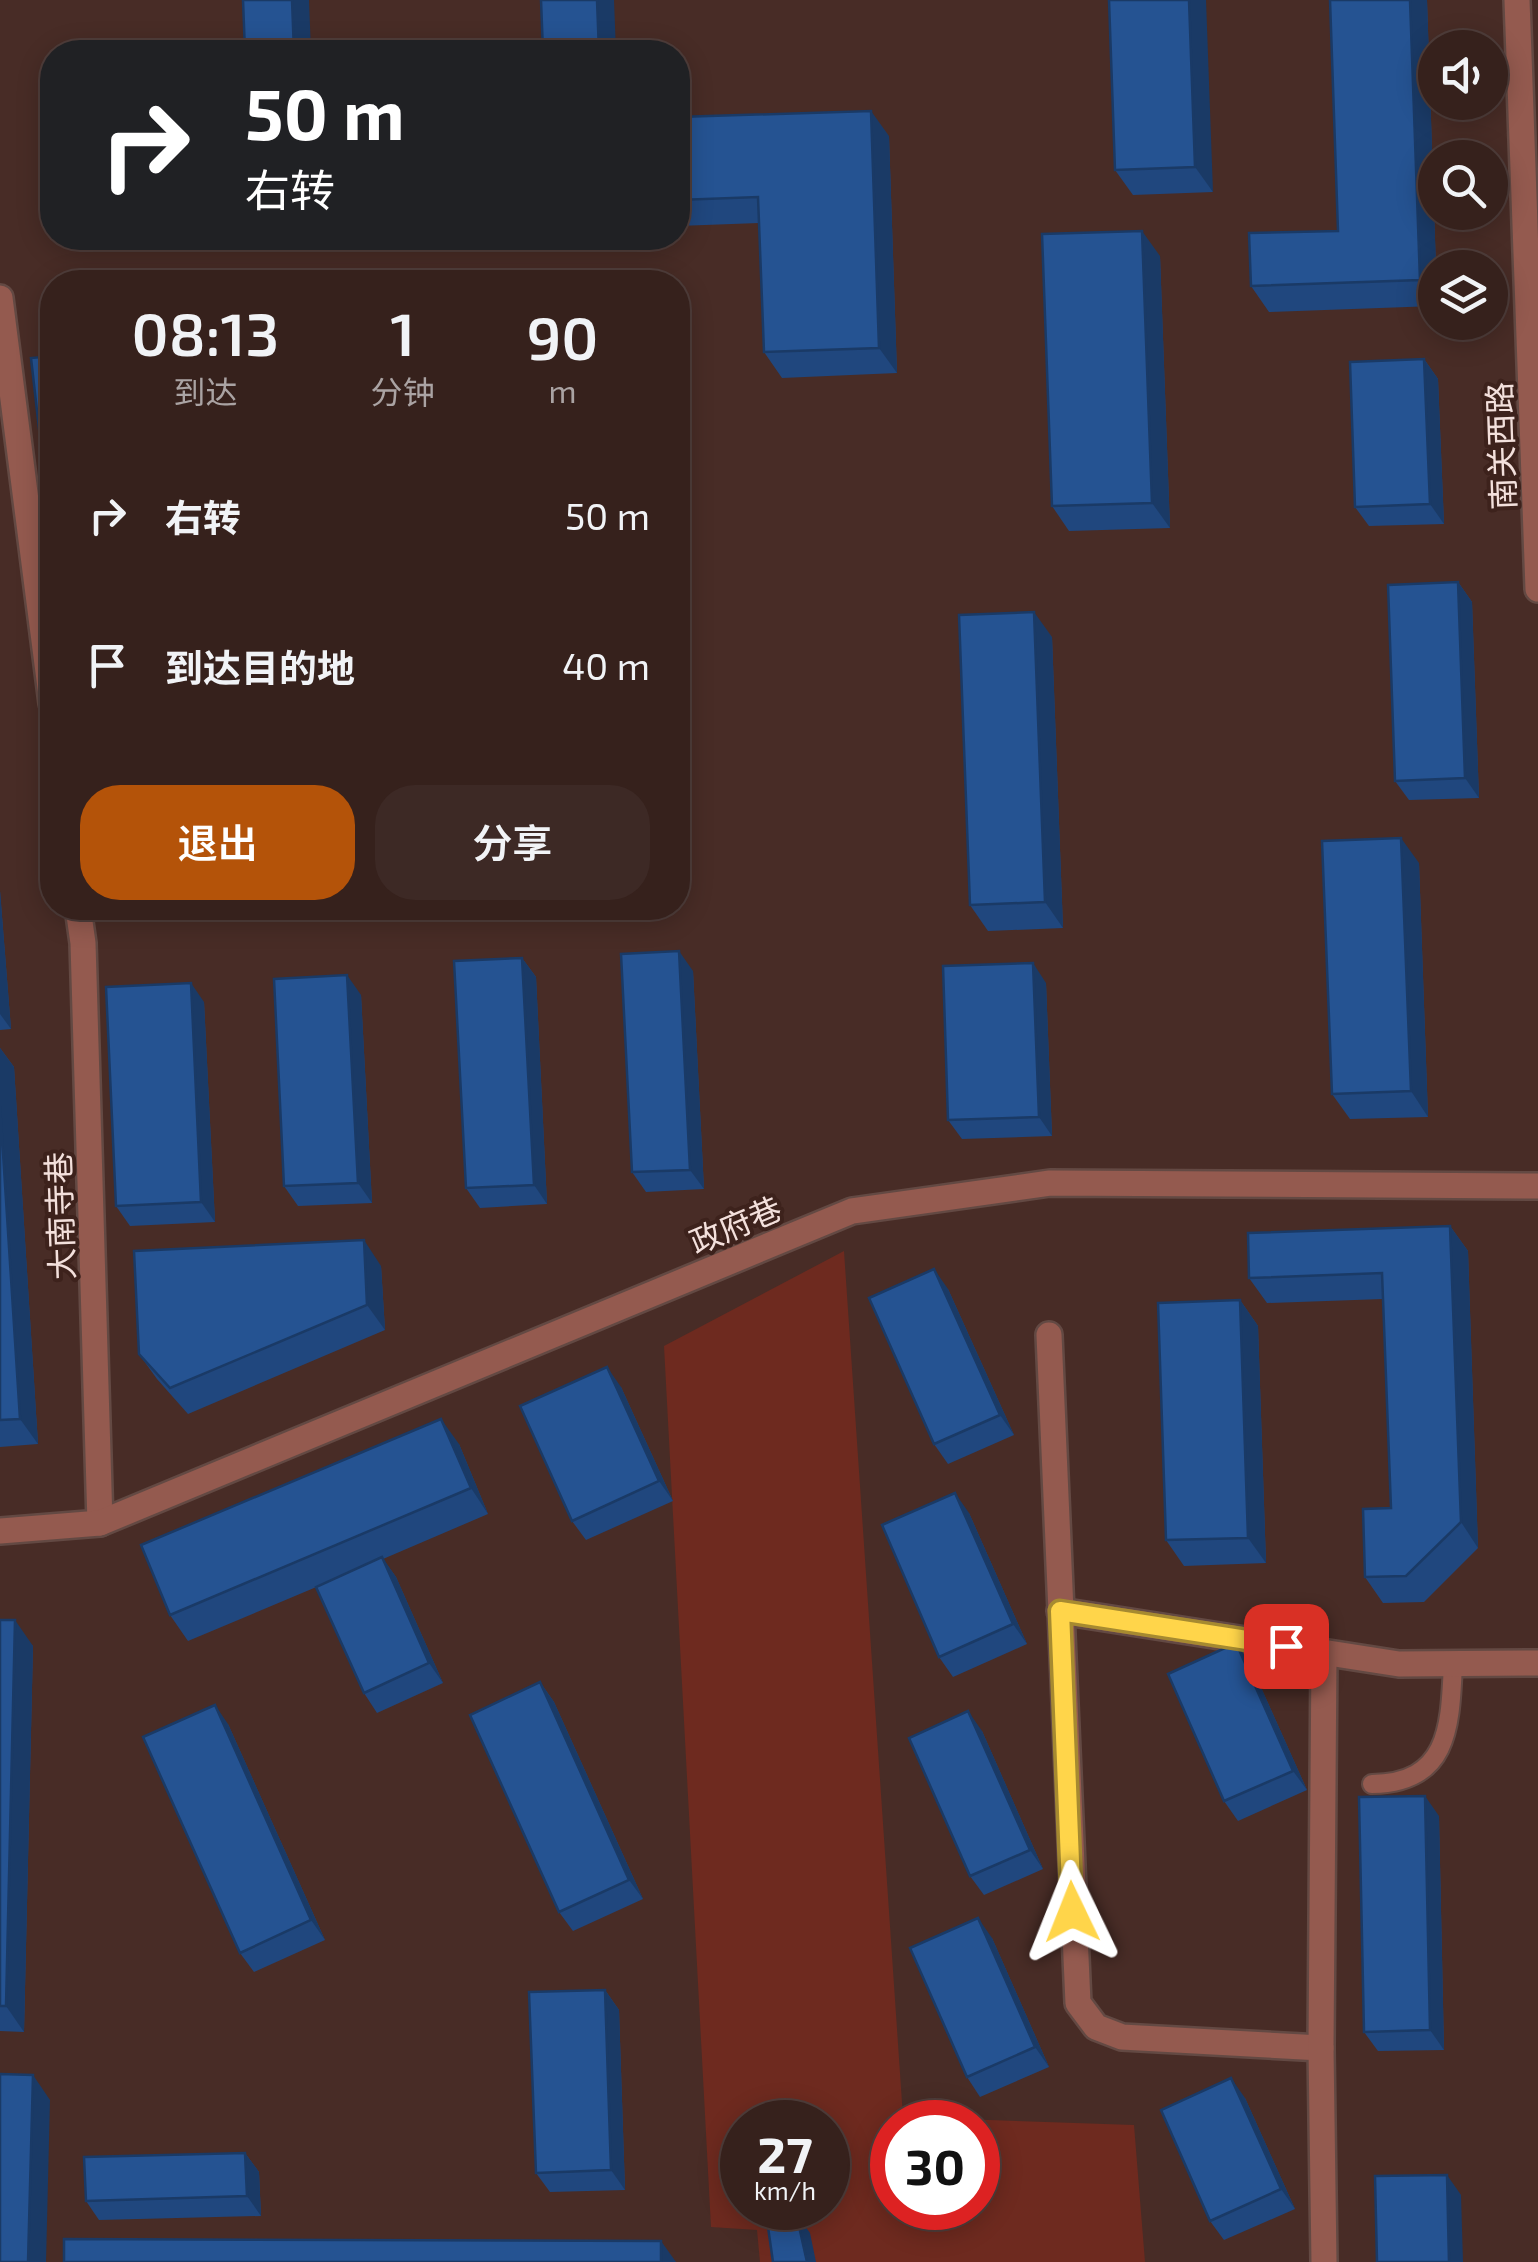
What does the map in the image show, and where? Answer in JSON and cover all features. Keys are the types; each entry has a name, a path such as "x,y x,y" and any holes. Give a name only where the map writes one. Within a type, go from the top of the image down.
{"street":[{"name":"南关西路","path":"1517,0 1538,589"},
{"path":"0,298 40,610"},
{"name":"大南寺巷","path":"79,920 100,1523"},
{"name":"政府巷","path":"0,1531 100,1523 852,1211 1050,1183 1538,1186"},
{"path":"1049,1334 1075,1988 1086,2018 1108,2034 1122,2037 1321,2048"},
{"path":"1060,1611 1399,1664 1538,1664"},
{"path":"1324,1652 1321,2048 1324,2262"}],"lane":[{"path":"1372,1784 1408,1778 1436,1756 1449,1729 1453,1664"}],"shaded area":[{"path":"844,1251 902,2100 870,2100 870,2230 1000,2230 1000,2120 1134,2125 1145,2262 760,2262 757,2230 850,2230 850,2100 720,2100 720,2228 711,2227 664,1346"}],"building":[{"path":"243,0 292,0 294,40 245,40"},
{"path":"541,0 597,0 599,40 543,40"},
{"path":"1109,0 1189,0 1195,167 1115,170"},
{"path":"1330,0 1410,0 1418,280 1251,286 1249,233 1338,231"},
{"path":"871,111 879,348 764,352 758,197 690,200 690,117"},
{"path":"1142,231 1152,503 1052,506 1042,234"},
{"path":"40,357 40,437 31,358"},
{"path":"1424,359 1430,504 1355,507 1350,362"},
{"path":"1458,582 1465,778 1395,781 1388,585"},
{"path":"1034,612 1045,902 970,905 959,615"},
{"path":"1401,838 1411,1091 1332,1094 1322,841"},
{"path":"679,951 690,1170 632,1172 621,954"},
{"path":"522,958 534,1185 466,1188 454,961"},
{"path":"1033,963 1039,1117 948,1120 943,966"},
{"path":"347,975 358,1183 284,1186 274,979"},
{"path":"191,983 201,1202 116,1206 106,987"},
{"path":"0,1106 20,1419 0,1420"},
{"path":"1450,1226 1461,1522 1406,1576 1365,1577 1363,1509 1391,1508 1382,1273 1249,1278 1248,1233"},
{"path":"364,1240 367,1305 170,1388 139,1354 134,1251"},
{"path":"934,1269 1000,1415 934,1444 869,1298"},
{"path":"1240,1300 1248,1538 1166,1540 1158,1303"},
{"path":"607,1367 659,1481 572,1521 520,1406"},
{"path":"441,1419 471,1488 170,1615 141,1545"},
{"path":"955,1493 1013,1624 939,1657 882,1525"},
{"path":"382,1557 429,1663 364,1693 316,1587"},
{"path":"0,1620 15,1620 6,2006 0,2006"},
{"path":"1236,1643 1293,1771 1224,1801 1168,1674"},
{"path":"540,1682 629,1880 559,1912 470,1715"},
{"path":"215,1705 311,1920 240,1953 143,1737"},
{"path":"968,1711 1030,1850 970,1876 909,1738"},
{"path":"1425,1796 1430,2030 1364,2032 1359,1797"},
{"path":"978,1918 1035,2047 967,2077 910,1948"},
{"path":"605,1990 611,2170 536,2173 529,1992"},
{"path":"0,2074 33,2075 28,2262 0,2262"},
{"path":"1231,2078 1281,2189 1210,2221 1161,2110"},
{"path":"245,2153 247,2196 86,2201 84,2157"},
{"path":"1447,2175 1449,2262 1377,2262 1375,2176"},
{"path":"768,2230 800,2230 807,2262 773,2262"},
{"path":"64,2239 661,2241 661,2262 64,2262"}],"route":[{"path":"1072,1912 1060,1611 1286,1646"}]}
